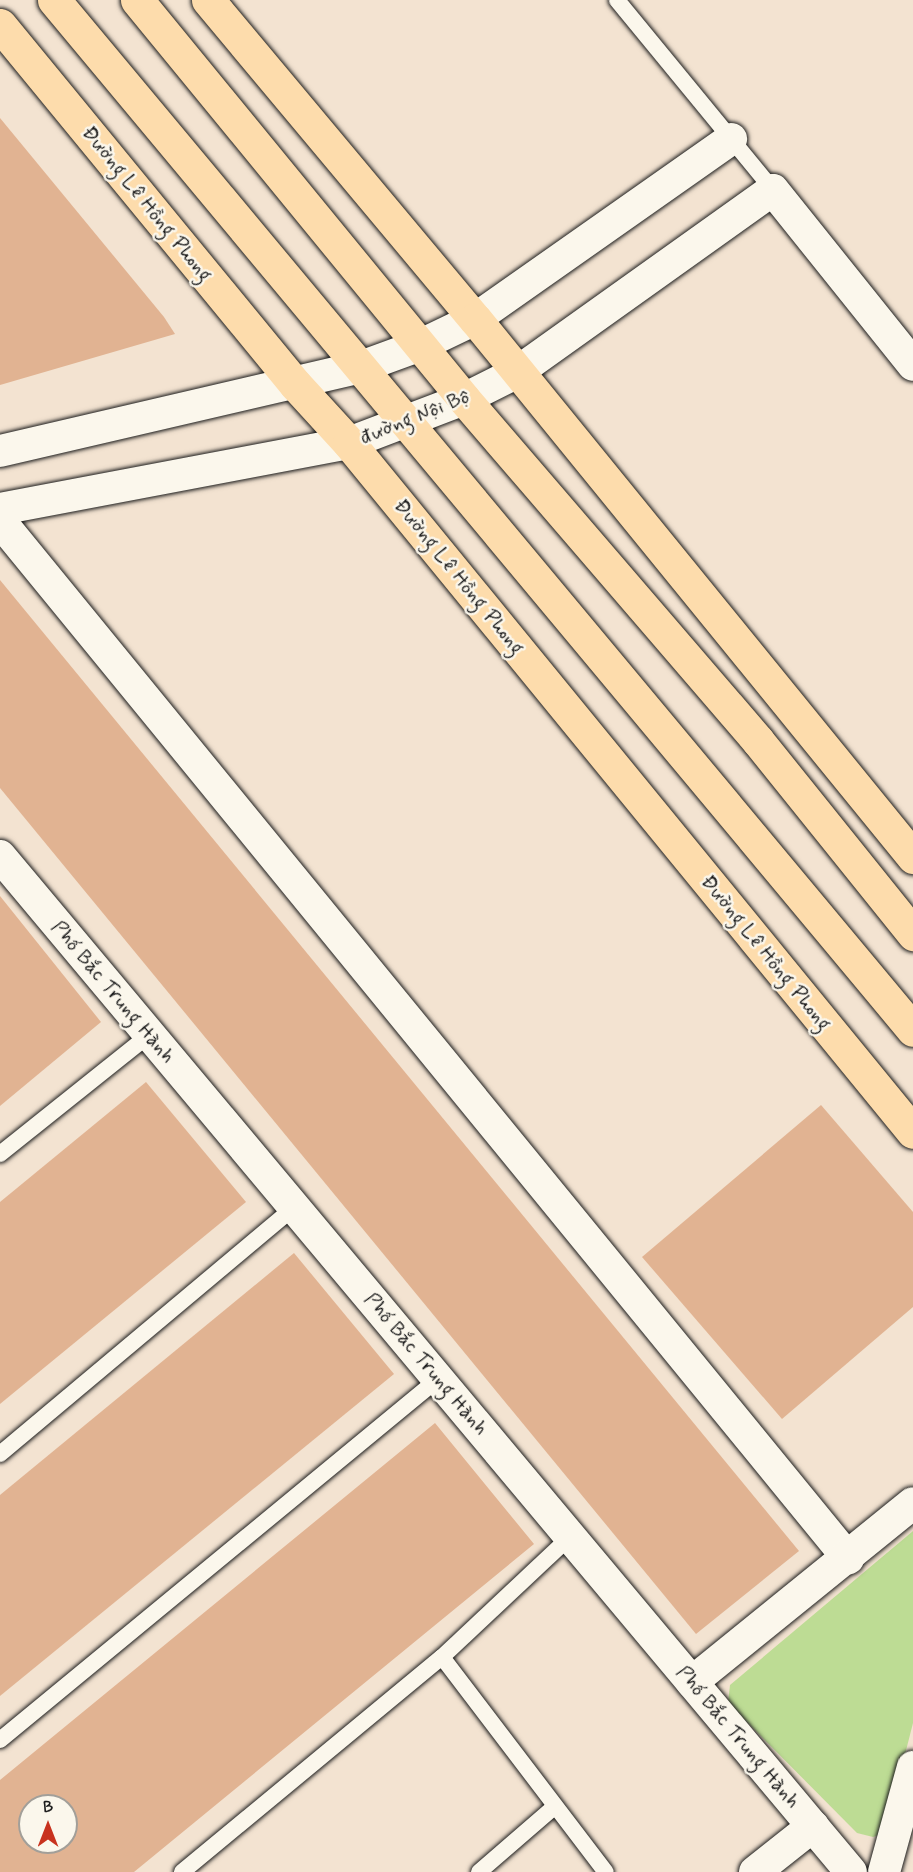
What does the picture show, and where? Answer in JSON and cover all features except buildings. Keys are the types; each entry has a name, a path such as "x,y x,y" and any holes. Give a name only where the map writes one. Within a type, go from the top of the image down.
{"main road":[{"path":"54,0 358,368 406,422 913,1030"},
{"path":"137,0 464,399 758,741 913,934"},
{"path":"208,0 475,319 516,373 913,857"},
{"name":"Đường Lê Hồng Phong","path":"0,25 295,384 349,443 913,1132"}],"street":[{"path":"0,451 295,384 358,368 421,345 475,319 731,139"},
{"path":"773,190 913,365"},
{"name":"đường Nội Bộ","path":"0,509 349,443 464,399 516,373 773,190"},
{"path":"0,520 848,1558"},
{"name":"Phố Bắc Trung Hành","path":"0,856 851,1872"},
{"path":"692,1682 848,1558 913,1503"},
{"path":"884,1872 913,1767"},
{"path":"755,1872 813,1826"}],"lane":[{"path":"617,0 773,190"},
{"path":"0,1154 149,1035"},
{"path":"0,1454 294,1208"},
{"path":"0,1740 438,1379"},
{"path":"182,1872 442,1657 570,1537"},
{"path":"442,1657 554,1807 606,1872"},
{"path":"479,1872 554,1807"}],"green space":[{"path":"913,1531 913,1723 885,1833 873,1837 857,1833 728,1703 730,1685"}]}
